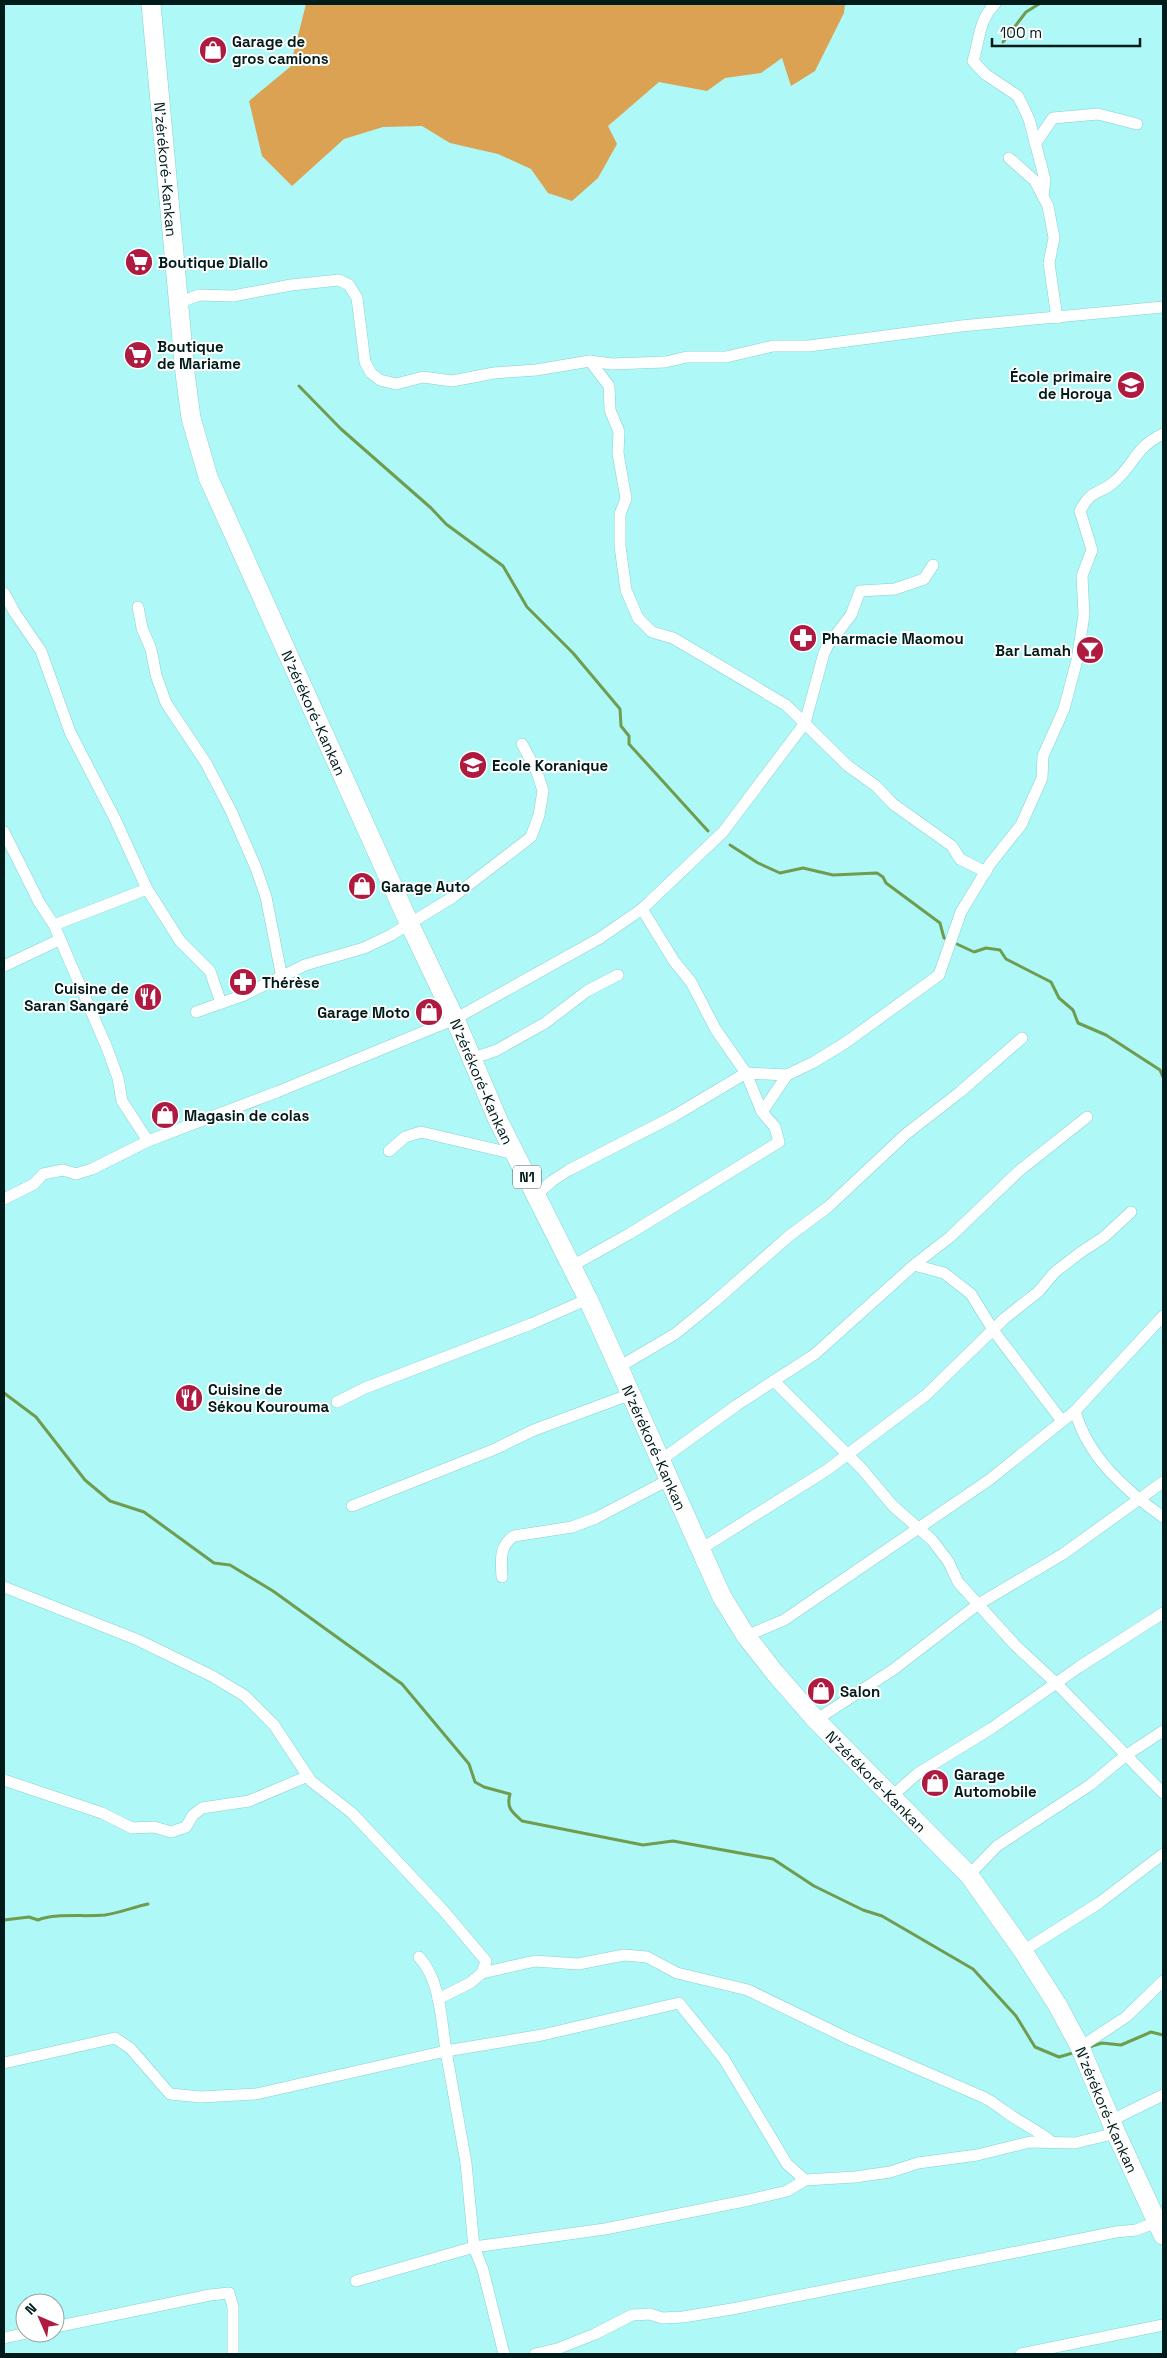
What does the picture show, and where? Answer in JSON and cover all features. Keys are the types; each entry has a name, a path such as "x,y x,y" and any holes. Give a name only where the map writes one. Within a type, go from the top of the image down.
{"highway":[{"name":"N'zérékoré-Kankan","path":"151,4 178,303 191,418 208,477 410,925 455,1019 471,1059 515,1154 588,1299 670,1478 722,1598 746,1636 816,1720 969,1874 1023,1951 1058,2006 1080,2047 1160,2228"}],"street":[{"path":"995,4 980,29 973,61 984,74 1018,96 1029,119 1034,144 1045,180 1043,196"},
{"path":"1034,144 1054,118 1098,114 1137,124"},
{"path":"1009,158 1034,181 1048,206 1054,238 1049,263 1057,318"},
{"path":"178,303 199,295 233,296 291,285 339,280 349,285 357,298 364,362 371,373 380,380 396,384 423,378 452,381 494,373 536,370 590,361 612,364 665,362 687,357 726,357 773,346 809,346 961,326 1163,307"},
{"path":"590,361 609,386 610,410 619,432 618,453 626,499 620,514 620,546 626,590 638,618 652,632 673,638 786,705 848,766 876,786 893,804 952,846 960,859 986,872"},
{"path":"762,1112 787,1075 845,1043 939,975 961,912 986,872 1021,826 1042,778 1043,756 1066,700 1084,615 1082,576 1092,550 1080,511 1087,497 1114,482 1147,442 1163,434"},
{"path":"4,1199 34,1184 43,1174 63,1170 76,1174 92,1170 148,1142 277,1092 455,1019 600,938 642,909 723,832 805,723 824,653 851,615 860,591 895,589 924,579 933,565"},
{"path":"4,592 14,613 41,651 70,732 115,818 147,889 180,941 210,971 221,1003"},
{"path":"138,606 142,628 151,649 156,675 166,703 206,763 231,811 256,868 266,897 282,978"},
{"path":"196,1012 282,978 306,964 364,948 410,925 453,897 531,837 539,815 543,791 538,772 522,744"},
{"path":"4,832 38,902 54,925 107,1048 118,1078 122,1101 148,1142"},
{"path":"54,925 147,889"},
{"path":"572,1266 629,1234 779,1142 775,1127 762,1112 746,1073 716,1030 691,982 674,961 642,909"},
{"path":"4,966 59,940"},
{"path":"471,1059 497,1050 545,1024 587,991 618,975"},
{"path":"619,1366 675,1334 714,1303 789,1236 828,1207 906,1134 967,1087 1022,1038"},
{"path":"536,1195 569,1170 674,1116 746,1073 787,1075"},
{"path":"661,1460 815,1354 914,1265 950,1237 1019,1171 1087,1117"},
{"path":"389,1150 405,1137 421,1132 515,1154"},
{"path":"701,1549 827,1470 926,1395 994,1330 1038,1292 1055,1272 1104,1237 1131,1212"},
{"path":"914,1265 944,1272 971,1294 994,1330 1062,1421"},
{"path":"337,1402 365,1388 531,1324 588,1299"},
{"path":"746,1636 784,1620 989,1480 1076,1411 1163,1316"},
{"path":"774,1381 848,1454 893,1506 920,1528 948,1561 958,1582 977,1605 1163,1793"},
{"path":"352,1506 495,1449 575,1414 632,1394"},
{"path":"1076,1411 1087,1442 1122,1485 1163,1517"},
{"path":"502,1577 501,1552 506,1541 514,1536 572,1527 596,1518 670,1478"},
{"path":"816,1720 894,1669 977,1605 1063,1554 1163,1482"},
{"path":"4,1587 145,1644 212,1676 245,1696 274,1725 311,1781 352,1814 443,1910 486,1961 482,1974"},
{"path":"891,1797 917,1774 940,1762 1057,1684 1079,1667 1163,1613"},
{"path":"969,1874 997,1846 1090,1784 1125,1756 1163,1731"},
{"path":"4,1780 102,1813 132,1828 154,1827 171,1832 186,1827 192,1814 202,1808 249,1801 308,1776"},
{"path":"1023,1951 1099,1903 1163,1854"},
{"path":"438,2000 470,1983 482,1974 535,1961 578,1964 624,1956 647,1957 677,1973 748,1990 849,2039 983,2097 996,2103 1005,2112 1041,2133 1052,2142"},
{"path":"419,1957 429,1967 438,2000 466,2163 474,2247 484,2270 504,2354"},
{"path":"1080,2047 1126,2017 1163,1981"},
{"path":"4,2063 115,2038 130,2048 170,2094 201,2097 256,2094 446,2051 542,2035 680,2003 724,2059 788,2164 805,2180"},
{"path":"356,2282 474,2247 605,2228 749,2200 787,2191 805,2180 855,2177 890,2172 918,2163 977,2155 1030,2142 1075,2142 1114,2127 1163,2095"},
{"path":"535,2354 557,2349 595,2334 632,2315 650,2314 669,2318 732,2309 1106,2234 1160,2228"},
{"path":"65,2325 210,2295 230,2293 233,2307 233,2354"},
{"path":"1021,2354 1163,2325"}],"shaded area":[{"path":"306,4 845,4 844,13 815,71 791,86 782,58 761,73 725,78 707,91 659,82 608,126 617,144 598,178 572,201 548,193 531,169 498,154 450,143 422,126 383,127 344,139 292,186 262,156 249,101 290,67"}],"waterway":[{"path":"1003,42 1026,12 1039,4"},
{"path":"299,386 341,429 431,508 446,524 503,566 527,607 573,653 620,709 621,726 629,736 629,744 708,831"},
{"path":"730,845 758,863 780,873 803,868 833,875 877,873 883,877 886,883 940,923 944,938 974,952 986,948 1000,950 1006,959 1051,982 1059,998 1073,1010 1078,1023 1106,1035 1160,1070 1163,1077"},
{"path":"4,1393 36,1417 85,1480 110,1501 144,1512 214,1563 230,1565 273,1591 402,1684 469,1764 475,1782 484,1787 510,1794 509,1806 522,1821 643,1845 673,1841 773,1859 814,1886 863,1910 882,1916 973,1969 1016,2016 1035,2047 1059,2057 1076,2052"},
{"path":"4,1920 29,1917 38,1920 61,1916 105,1915 148,1904"},
{"path":"1086,2048 1102,2043 1121,2045 1151,2032 1163,2035"}],"place":[{"name":"Garage de gros camions","path":"213,50"},
{"name":"Boutique Diallo","path":"139,262"},
{"name":"Boutique de Mariame","path":"138,355"},
{"name":"École primaire de Horoya","path":"1131,385"},
{"name":"Pharmacie Maomou","path":"803,638"},
{"name":"Bar Lamah","path":"1090,650"},
{"name":"Ecole Koranique","path":"473,765"},
{"name":"Garage Auto","path":"362,886"},
{"name":"Thérèse","path":"243,982"},
{"name":"Cuisine de Saran Sangaré","path":"148,997"},
{"name":"Garage Moto","path":"429,1012"},
{"name":"Magasin de colas","path":"165,1115"},
{"name":"Cuisine de Sékou Kourouma","path":"189,1398"},
{"name":"Salon","path":"821,1691"},
{"name":"Garage Automobile","path":"935,1783"}]}
